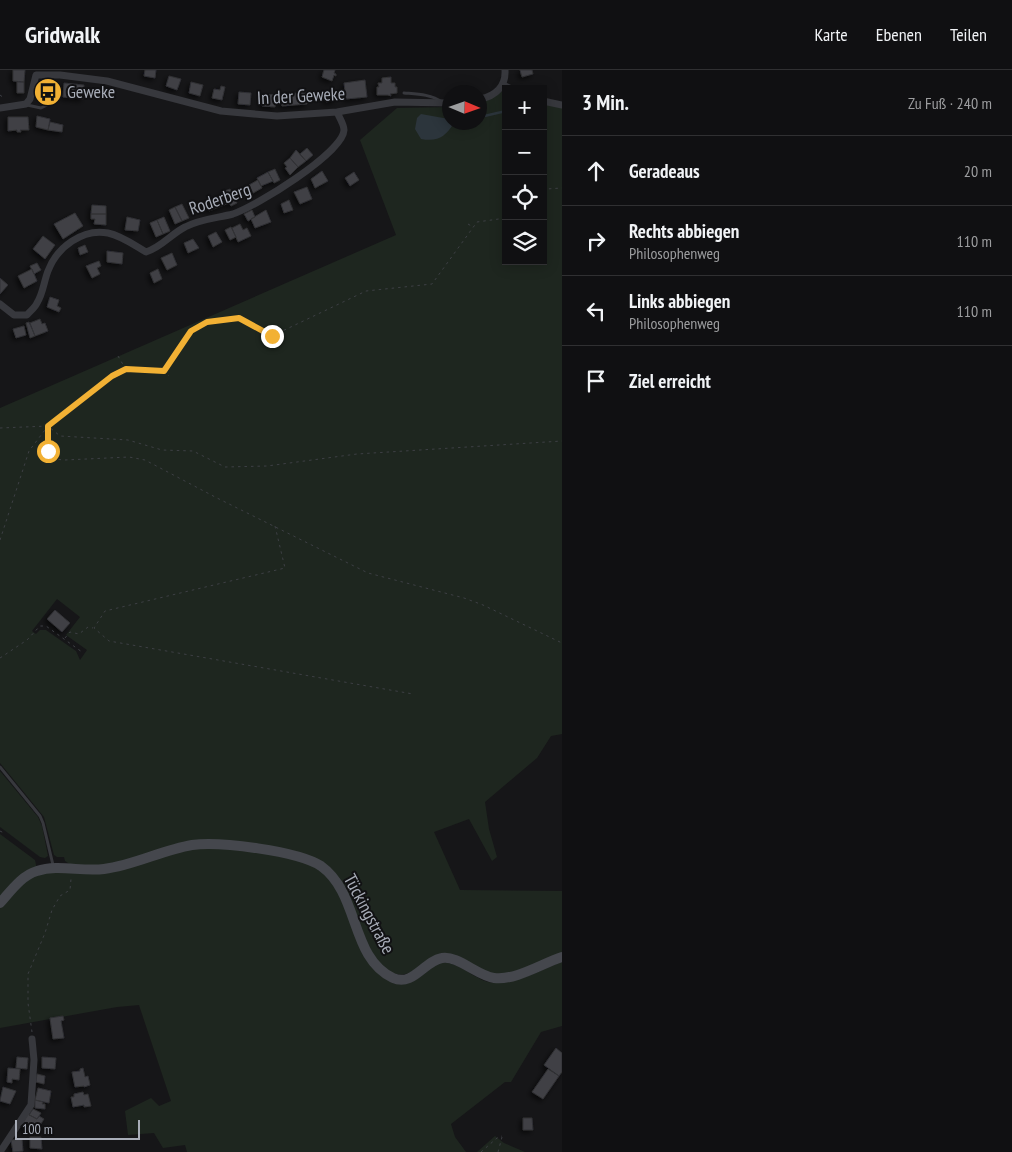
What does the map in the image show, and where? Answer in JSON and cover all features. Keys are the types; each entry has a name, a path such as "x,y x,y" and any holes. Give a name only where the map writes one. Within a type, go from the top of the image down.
{"street":[{"path":"503,85 506,79 505,70"},
{"name":"In der Geweke","path":"26,104 32,90 36,72 107,81 221,111 277,116 337,112 395,102 442,103"},
{"path":"487,97 502,86"},
{"path":"547,102 562,105"},
{"path":"0,108 26,104"},
{"name":"Roderberg","path":"0,304 14,315 27,315 38,303 48,270 54,259 74,239 90,234 107,233 125,239 146,252 155,249 184,227 204,219 234,214 268,198 301,175 334,148 340,140 344,129 337,112"},
{"name":"Tückingstraße","path":"0,903 22,880 37,870 53,868 111,868 193,845 265,849 301,857 320,866 332,877 346,897 361,942 380,968 391,977 404,980 413,977 434,960 444,957 455,960 486,976 503,978 516,975 562,956"},
{"path":"0,1152 31,1105 34,1060 32,1039"}],"lane":[{"path":"26,104 41,108 49,104 48,92 42,89 32,90"},
{"path":"404,93 422,94 442,101"},
{"path":"0,767 44,823 53,868"}],"path":[{"path":"547,189 562,188"},
{"path":"272,336 366,291 432,284 477,222 502,219"},
{"path":"468,224 473,228"},
{"path":"164,371 191,331 207,322 239,318 272,336"},
{"path":"174,354 178,356"},
{"path":"118,356 126,369"},
{"path":"0,540 29,451 48,426 112,376 126,369 164,371 169,376"},
{"path":"48,426 48,451 53,458 65,460 129,457 145,460 368,573 464,598 483,605 562,644"},
{"path":"0,428 48,426 60,436 128,440 162,450 193,452 225,467 267,466 357,454 562,441"},
{"path":"94,628 105,611 285,568 275,525"},
{"path":"0,658 27,640 40,626 46,626 82,652"},
{"path":"65,639 70,632 79,634 88,628 94,628 109,641 413,694"},
{"path":"0,831 4,833"},
{"path":"32,1039 28,1002 28,974 52,910 60,896 70,890 72,879 67,868"},
{"path":"481,1152 502,1136 498,1152"}],"shaded area":[{"path":"502,92 502,265 547,265 547,104 562,107 562,734 551,736 537,758 485,802 489,829 497,857 492,861 469,819 434,832 460,890 562,891 562,953 506,974 489,973 453,956 442,955 433,958 413,971 400,975 389,971 379,962 364,936 350,897 346,898 367,951 373,960 391,977 390,982 397,984 410,983 438,963 445,962 457,966 482,980 497,983 516,980 562,962 562,1026 541,1032 511,1082 505,1082 451,1124 455,1137 466,1152 187,1152 185,1145 163,1148 154,1133 128,1135 125,1111 151,1098 159,1106 171,1101 139,1005 117,1007 0,1028 0,834 35,860 37,870 67,869 71,865 65,861 64,857 54,855 44,817 0,763 0,408 396,235 360,140 397,108 442,107 442,130 487,130 487,98","holes":["57,599 80,617 66,635 87,650 80,660 76,651 46,630 40,630 36,634 32,631"]},
{"path":"421,114 442,118 442,130 449,130 437,139 421,139 415,129 417,118"},
{"path":"0,771 38,817 42,826 48,856 45,858 40,857 0,827"},
{"path":"495,1136 504,1143 525,1152 477,1152"}],"building":[{"path":"13,70 25,70 24,82 13,81"},
{"path":"145,70 156,70 155,78 144,76"},
{"path":"324,70 335,70 336,76 334,75 332,81 322,77"},
{"path":"520,70 532,70 533,74 522,77"},
{"path":"169,76 181,79 177,90 166,86"},
{"path":"391,77 391,83 395,83 395,87 397,87 397,93 390,94 391,96 377,95 378,83 382,83 382,78"},
{"path":"365,80 367,97 346,99 344,83"},
{"path":"17,82 24,82 24,93 17,93"},
{"path":"191,82 203,85 200,96 189,93"},
{"path":"64,83 84,85 83,99 63,97"},
{"path":"221,86 225,87 222,100 212,98 214,89 220,90"},
{"path":"239,92 251,93 250,105 238,104"},
{"path":"307,92 307,104 282,106 281,103 286,94"},
{"path":"335,92 336,100 326,102 325,93"},
{"path":"262,94 277,95 275,107 262,106"},
{"path":"37,116 50,119 48,130 36,127"},
{"path":"8,117 28,117 29,130 20,130 21,132 17,132 17,130 8,131"},
{"path":"50,122 63,125 62,132 48,130"},
{"path":"307,148 313,155 306,161 300,154"},
{"path":"296,150 306,161 298,167 290,158"},
{"path":"290,158 298,167 290,175 284,163"},
{"path":"275,169 280,180 274,183 268,172"},
{"path":"322,171 328,181 315,188 311,179"},
{"path":"268,172 273,181 261,186 257,178"},
{"path":"354,172 359,180 350,186 345,178"},
{"path":"258,180 262,188 253,193 249,185"},
{"path":"307,187 312,199 300,204 294,192"},
{"path":"230,189 237,203 231,206 229,203 232,202 229,195 226,197 224,193"},
{"path":"224,193 226,197 229,195 232,202 219,207 215,198"},
{"path":"215,198 219,207 209,211 206,202"},
{"path":"289,200 293,210 284,213 281,204"},
{"path":"182,204 189,218 182,221 175,207"},
{"path":"92,205 106,206 106,214 91,214"},
{"path":"175,207 182,221 175,224 169,210"},
{"path":"252,210 255,217 248,221 244,214"},
{"path":"266,210 271,222 255,228 251,219"},
{"path":"75,213 83,226 63,239 54,224"},
{"path":"91,214 106,214 106,225 94,224 95,219 91,219"},
{"path":"127,217 140,220 138,231 125,230"},
{"path":"164,217 170,231 163,234 157,220"},
{"path":"157,220 163,234 156,237 150,223"},
{"path":"240,224 243,230 247,228 251,236 238,242 232,228"},
{"path":"231,227 236,237 230,240 225,230"},
{"path":"216,232 222,242 213,247 208,236"},
{"path":"43,236 55,245 45,259 33,249"},
{"path":"193,239 199,248 188,253 184,243"},
{"path":"85,245 88,252 80,255 78,248"},
{"path":"107,251 123,253 122,264 107,262"},
{"path":"172,253 177,265 167,270 161,258"},
{"path":"99,261 101,266 97,268 100,274 92,278 86,266"},
{"path":"37,263 41,270 34,274 30,266"},
{"path":"32,269 37,281 24,288 18,276"},
{"path":"158,269 162,279 154,283 150,273"},
{"path":"0,278 8,285 0,294"},
{"path":"50,297 59,300 57,306 61,308 59,312 47,307"},
{"path":"40,319 42,324 45,323 48,331 35,336 30,323"},
{"path":"29,322 35,336 30,338 26,323"},
{"path":"24,326 26,335 16,338 13,329"},
{"path":"55,610 70,623 62,632 47,619"},
{"path":"63,1016 64,1020 61,1021 64,1038 53,1039 50,1018"},
{"path":"556,1048 562,1053 562,1072 559,1076 544,1065"},
{"path":"17,1057 28,1058 27,1069 16,1068"},
{"path":"42,1057 56,1058 55,1069 42,1068"},
{"path":"8,1068 20,1069 19,1080 12,1079 12,1083 7,1082"},
{"path":"83,1068 85,1077 88,1076 90,1085 75,1087 72,1072 80,1071"},
{"path":"548,1069 559,1076 543,1099 532,1092"},
{"path":"37,1074 45,1076 44,1084 36,1082"},
{"path":"3,1087 16,1091 10,1104 0,1101"},
{"path":"38,1088 51,1091 49,1103 35,1100"},
{"path":"83,1092 84,1095 88,1094 91,1106 73,1107 71,1097 74,1097 74,1094"},
{"path":"35,1100 43,1102 42,1104 45,1104 45,1109 35,1108"},
{"path":"33,1109 41,1113 37,1119 29,1115"},
{"path":"28,1114 37,1119 39,1116 44,1119 37,1130 33,1127 32,1130 29,1128 27,1130 21,1126"},
{"path":"523,1118 532,1118 533,1130 523,1130"},
{"path":"30,1137 41,1137 42,1149 30,1148"},
{"path":"22,1139 23,1151 13,1152 11,1140"}],"waterway":[{"path":"487,115 502,112"}],"place":[{"name":"Geweke","path":"48,92"}],"route":[{"path":"48,451 48,426 112,376 126,369 164,371 191,331 207,322 239,318 272,336"}]}
